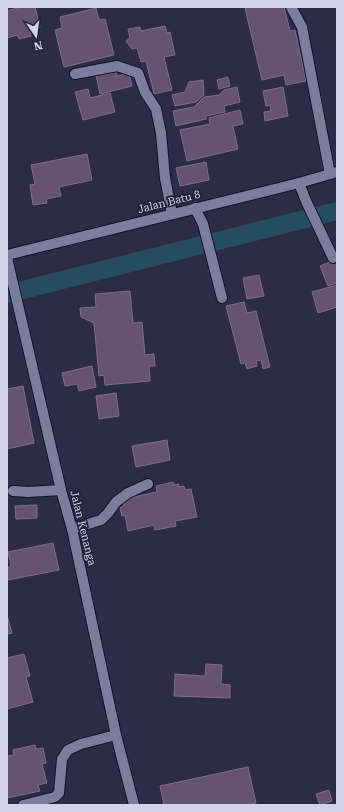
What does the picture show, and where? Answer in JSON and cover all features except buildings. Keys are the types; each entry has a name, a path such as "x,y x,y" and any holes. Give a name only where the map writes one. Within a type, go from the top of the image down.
{"street":[{"path":"291,7 302,27 333,173"},
{"path":"75,74 117,66 138,73 145,92 156,109 161,134 165,178 172,214"},
{"name":"Jalan Batu 8","path":"7,256 333,173"},
{"path":"299,182 321,234 334,258"},
{"path":"196,208 203,224 222,298"},
{"name":"Jalan Kenanga","path":"7,256 61,490 72,530 116,735 134,805"},
{"path":"72,530 101,520 116,502 128,493 148,484"},
{"path":"13,491 28,492 61,490"},
{"path":"23,805 55,797 59,793 62,759 68,750 81,744 116,735"}],"waterway":[{"path":"7,294 337,211"}]}
